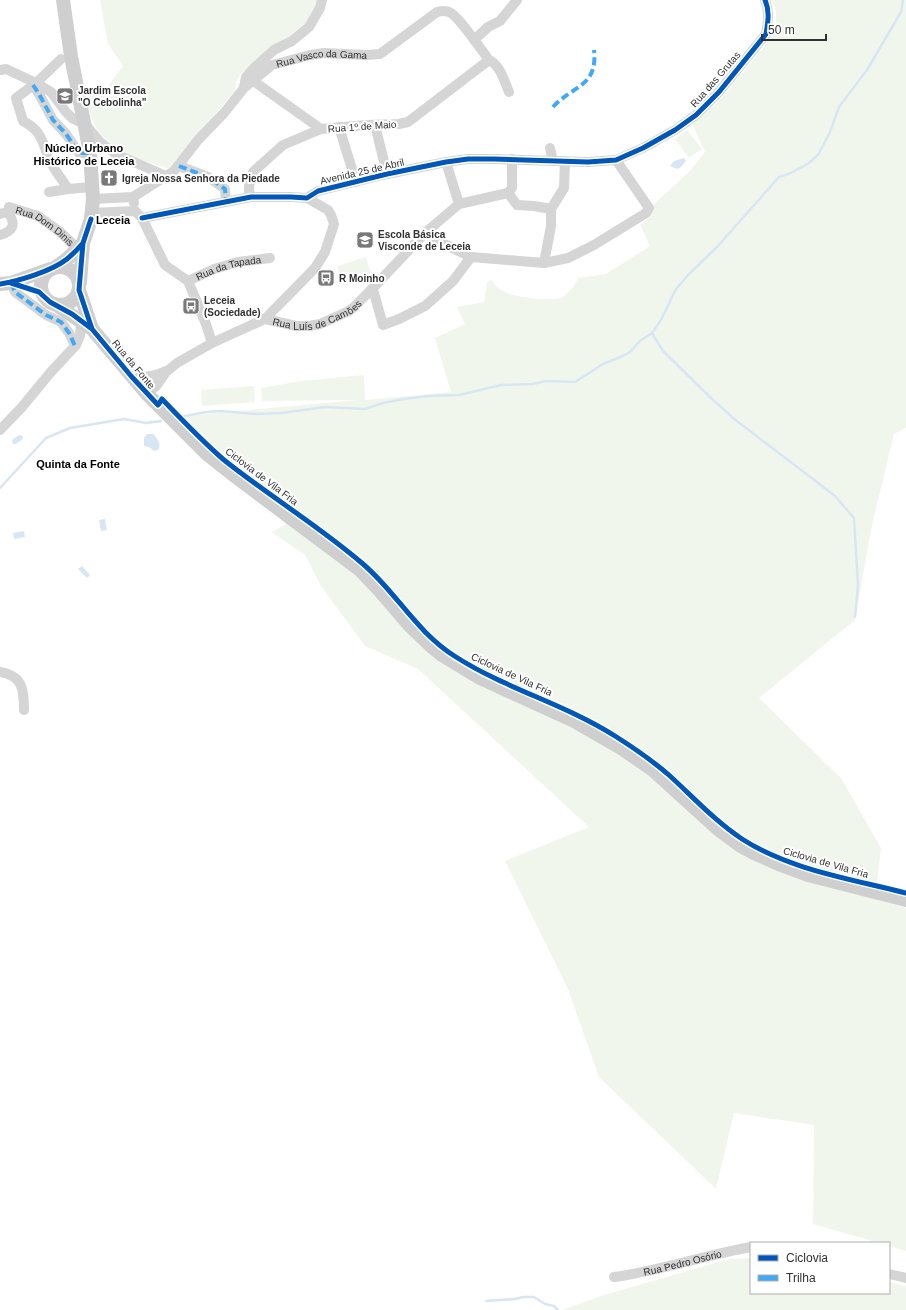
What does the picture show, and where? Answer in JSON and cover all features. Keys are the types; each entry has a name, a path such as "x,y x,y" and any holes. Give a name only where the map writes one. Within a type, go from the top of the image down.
{"main road":[{"path":"63,0 71,56 90,153 93,193 92,216 80,246 80,286 77,296 68,304 50,301 42,292 41,286 45,274 67,259 80,246"},
{"path":"5,283 62,266 69,268 74,272 78,277 80,286"},
{"name":"Rua da Fonte","path":"5,283 33,290 72,314 90,328 147,394 191,438 220,464 360,570 370,579 410,626 432,647 452,662 480,678 579,723 621,748 653,770 718,829 735,842 754,853 808,875 906,900"},
{"name":"Rua da Fonte","path":"80,286 90,328"}],"street":[{"path":"244,88 246,77 254,68 274,50 292,42 309,27 320,8 322,0"},
{"path":"474,40 488,27 500,21 517,0"},
{"name":"Rua das Grutas","path":"512,159 588,162 616,160 644,148 676,130 696,115 719,92 766,34 769,22 765,0"},
{"name":"Rua Vasco da Gama","path":"133,197 174,171 198,140 224,113 244,88 272,65 324,53 367,56 380,54 430,16 444,10 451,12 490,60 498,67 508,92"},
{"path":"61,60 16,98 23,121 33,126 44,142 50,160 68,189"},
{"name":"Rua 1º de Maio","path":"252,80 321,129 399,124 408,122 490,60"},
{"path":"0,70 6,69 51,92 66,112 73,119 85,124 100,142 118,155 166,176"},
{"path":"34,84 53,120 66,134 79,153 90,153"},
{"path":"375,125 386,174"},
{"path":"340,127 356,182"},
{"path":"251,197 249,186 253,172 283,145 321,129"},
{"path":"550,148 552,161"},
{"name":"Avenida 25 de Abril","path":"92,216 139,215 251,197 307,198 318,191 386,174 446,162 468,159 512,159"},
{"path":"446,162 459,204 508,193 512,188 512,159"},
{"path":"424,233 471,257 544,263 568,258 594,245 646,213 649,208 616,160"},
{"path":"544,263 551,226 551,209 564,188 565,161"},
{"path":"179,166 208,177 226,188 226,202"},
{"path":"49,192 68,189 133,197 139,215 165,265 188,281 206,324 212,343"},
{"path":"508,193 517,205 551,209"},
{"path":"265,319 315,268 325,252 333,230 333,219 328,210 307,198"},
{"name":"Rua Luís de Camões","path":"131,376 147,378 157,375 168,370 183,359 212,343 265,319 296,326 309,326 320,324 349,311 371,290 424,233 459,204"},
{"path":"0,235 9,232 13,226 12,218 4,210"},
{"name":"Rua Dom Dinis","path":"4,210 38,216 80,246"},
{"path":"371,290 374,293 383,325 425,306 453,281 471,257"},
{"name":"Rua da Tapada","path":"188,281 214,269 232,264 270,258"},
{"path":"5,283 46,315 61,322 69,333 75,346"},
{"path":"0,430 22,408 50,373 75,346 80,336 90,328"},
{"name":"Rua Luís de Camões","path":"147,394 157,385 168,370"},
{"path":"0,672 12,676 20,684 24,694 24,710"},
{"name":"Rua Pedro Osório","path":"614,1278 633,1275 720,1253 750,1247"},
{"path":"890,1274 906,1278"}],"shaded area":[{"path":"100,0 321,0 310,20 248,71 241,73 236,82 235,91 170,169 132,157 114,146 100,133 93,122 87,95 99,94 100,96 123,66 108,44"},
{"path":"772,0 906,0 906,428 894,434 871,530 855,620 759,698 841,778 881,848 875,899 906,908 906,1251 890,1246 890,1242 876,1242 813,1224 814,1125 734,1113 716,1189 599,1077 568,989 505,861 589,827 418,669 365,646 321,586 305,555 272,532 286,524 173,417 357,400 262,401 261,388 301,381 364,375 365,400 451,392 435,338 465,324 457,307 484,302 487,283 491,279 502,291 510,294 538,299 562,298 574,286 578,278 606,274 650,246 640,225 649,217 652,206 690,171 705,152 692,124 720,100 765,46 776,26 776,11"},
{"path":"687,130 702,149 689,158 675,139"},
{"path":"366,257 372,276 343,285 337,266"},
{"path":"254,386 255,402 202,406 201,390"},
{"path":"750,1258 750,1294 890,1294 890,1282 906,1286 906,1310 562,1310 604,1295 729,1259"}],"water":[{"path":"684,158 686,161 681,167 677,169 670,166 674,161"},
{"path":"147,434 153,434 157,439 159,443 158,450 154,451 149,447 144,446 144,438"},
{"path":"19,435 23,436 22,440 13,444 12,440"},
{"path":"105,519 107,530 101,531 99,520"},
{"path":"24,531 25,537 14,539 13,533"},
{"path":"82,566 90,575 87,578 78,569"}],"waterway":[{"path":"180,417 221,411 255,414 282,413 325,407 365,409 383,403 404,399 459,395 501,385 533,384 546,381 575,382 603,364 630,352 640,341 652,333 661,320 676,289 717,247 779,177 791,173 809,163 818,155 830,132 839,107 867,70 901,12 903,0"},
{"path":"652,333 663,351 710,397 733,418 835,496 854,518 858,586 855,617"},
{"path":"0,488 46,438 70,428 124,419 146,423 161,421"},
{"path":"486,1301 534,1297 545,1304 554,1306 558,1310"}],"marked path":[{"path":"553,107 588,78 592,71 594,62 594,50"},
{"path":"33,85 53,120 66,134 79,153 90,153"},
{"path":"179,166 208,177 225,189 226,202"},
{"path":"11,283 15,292 46,315 61,322 69,333 75,346"}],"cycle path":[{"path":"142,218 251,197 307,198 318,191 387,174 468,159 588,162 616,160 643,148 675,130 696,115 719,92 766,34 768,12 765,0"},
{"path":"91,219 83,243 79,290 92,329"},
{"path":"0,284 26,278 53,268 67,259 83,243"},
{"name":"Ciclovia de Vila Fria","path":"11,283 39,292 50,302 72,314 92,329 131,376 158,405 162,399 224,460 329,537 363,564 375,575 429,636 456,657 495,678 576,715 615,736 664,770 732,832 761,850 780,859 801,866 906,893"}],"place":[{"name":"Jardim Escola \"O Cebolinha\"","path":"65,96"},
{"name":"Igreja Nossa Senhora da Piedade","path":"109,178"},
{"name":"Escola Básica Visconde de Leceia","path":"365,240"},
{"name":"R Moinho","path":"326,278"},
{"name":"Leceia (Sociedade)","path":"191,306"}],"district":[{"name":"Núcleo Urbano Histórico de Leceia","path":"84,154"},
{"name":"Leceia","path":"113,220"},
{"name":"Quinta da Fonte","path":"78,464"}]}
